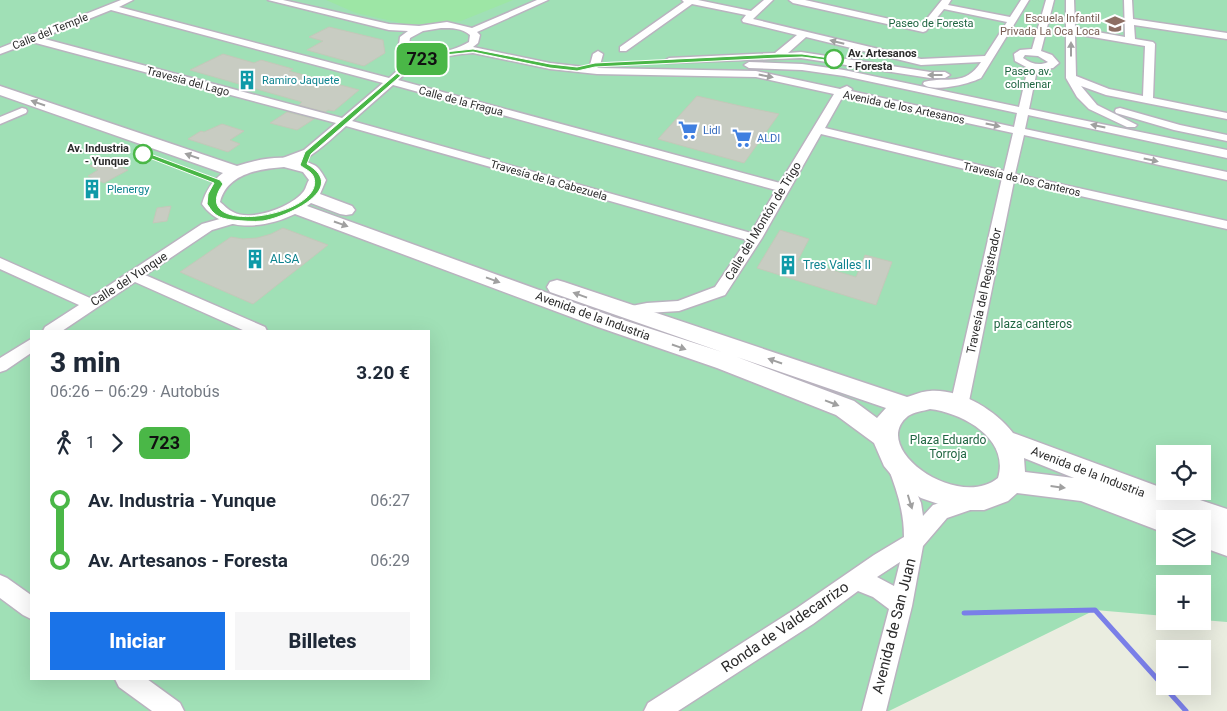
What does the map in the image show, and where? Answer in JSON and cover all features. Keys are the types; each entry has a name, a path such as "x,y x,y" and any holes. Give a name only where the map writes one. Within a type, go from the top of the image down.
{"street":[{"name":"Calle del Temple","path":"0,51 129,0"},
{"path":"272,0 389,27 419,29 437,25 456,26 472,31 542,1 552,0"},
{"path":"456,26 480,19 526,0"},
{"path":"750,17 769,0"},
{"path":"793,0 923,29 944,3 1012,20"},
{"path":"840,93 850,87 865,83 954,83 967,81 977,76 1025,0"},
{"path":"1036,53 1050,0"},
{"path":"1070,0 1071,78 1080,95 1093,107 1114,119 1199,150 1217,160 1227,170"},
{"path":"1128,0 1130,41"},
{"path":"623,48 689,1 804,34 920,62 986,63"},
{"name":"Calle de la Fragua","path":"110,7 783,188"},
{"path":"1128,21 1227,36"},
{"path":"389,27 403,33 406,37"},
{"path":"419,29 406,37 404,45 412,51 435,55"},
{"path":"1071,30 1150,44 1148,101"},
{"path":"305,159 318,178 317,187 303,202 264,218 219,219 211,204 212,194 219,184 238,172 253,166 305,159 403,71 421,60 435,55 459,51 473,43 474,35 472,31"},
{"path":"778,56 804,34"},
{"name":"Travesía del Lago","path":"32,39 344,122"},
{"name":"Avenida de los Artesanos","path":"473,43 496,54"},
{"name":"Avenida de los Artesanos","path":"459,51 473,50 550,66 577,69 732,65 802,67 943,94 1227,154"},
{"path":"403,71 412,58 412,51"},
{"path":"1023,52 1036,53 1051,58 1054,63 1049,66 1033,66 1021,62 1017,56 1023,52"},
{"path":"595,65 598,54"},
{"path":"577,69 595,65 732,65 778,56 821,57 930,75 962,73 986,63"},
{"name":"Avenida de los Artesanos","path":"732,65 756,74 871,100 1227,176"},
{"name":"Travesía del Registrador","path":"959,406 1033,66"},
{"path":"1071,78 1106,92 1227,116"},
{"path":"792,81 814,91 824,101 828,113"},
{"path":"865,83 861,92 871,100"},
{"path":"0,90 238,172"},
{"path":"1106,92 1098,96 1104,104 1112,108 1170,126 1227,138"},
{"name":"Calle del Montón de Trigo","path":"626,312 647,308 679,306 720,292 756,238 783,188 840,93"},
{"path":"935,113 943,94"},
{"path":"0,103 186,170 219,184"},
{"path":"0,121 22,111"},
{"name":"Travesía de la Cabezuela","path":"344,122 756,238"},
{"name":"Travesía de los Canteros","path":"818,130 1227,225"},
{"path":"1189,168 1204,167 1209,162 1199,150"},
{"name":"Avenida de la Industria","path":"303,202 904,406"},
{"name":"Avenida de la Industria","path":"303,202 606,322 725,362 844,408 885,437"},
{"name":"Calle del Yunque","path":"52,330 219,219"},
{"path":"0,263 91,304"},
{"path":"134,276 257,330"},
{"path":"0,366 30,346"},
{"path":"896,465 911,480 931,492 952,499 974,500 989,497 1001,491 1010,481 1013,469 1012,455 1006,441 986,420 959,406 930,400 904,406 893,413 887,424 885,437 888,451 896,465 911,503 914,518 914,542"},
{"name":"Avenida de la Industria","path":"1006,441 1161,499 1227,521"},
{"name":"Avenida de la Industria","path":"1010,481 1082,490 1156,518"},
{"name":"Ronda de Valdecarrizo","path":"656,711 805,616 914,542 940,511 974,500"},
{"path":"1211,538 1227,544"},
{"name":"Avenida de San Juan","path":"874,711 901,606 914,542"},
{"path":"856,580 874,585 890,594 901,606"},
{"path":"0,585 30,607"},
{"path":"128,680 172,711"}],"green space":[{"path":"0,0 1227,0 1227,622 1211,621 1211,575 1156,575 1156,615 1095,610 889,711 0,711"},
{"path":"326,0 513,0 461,21 410,25 356,13"}],"building":[{"path":"329,27 383,40 385,53 364,66 307,50 323,41 309,37"},
{"path":"223,54 254,63 261,60 293,69 289,71 359,90 334,111 328,110 325,112 299,105 302,102 190,70"},
{"path":"697,96 779,114 744,163 658,139"},
{"path":"287,112 314,119 297,130 270,123"},
{"path":"222,124 244,131 230,140 240,144 228,152 188,139 201,131 204,132"},
{"name":"Plenergy","path":"102,160 128,170 104,183 88,176 98,170 90,166"},
{"path":"171,206 167,221 153,223 157,208"},
{"name":"ALSA","path":"283,228 328,245 253,304 180,272 231,237 243,239 257,238"},
{"name":"Tres Valles II","path":"780,230 809,239 798,260 856,277 865,255 892,262 876,305 757,268"}],"waterway":[{"path":"964,613 1095,610 1186,711"}],"bus line":[{"name":"723","path":"143,154 217,182 219,184 212,194 211,204 217,212 224,216 248,220 264,218 295,208 311,197 317,187 318,178 313,171 303,165 308,153 403,71 421,60 435,55 473,50 550,66 577,69 595,65 802,55 834,59"}],"place":[{"name":"Escuela Infantil Privada La Oca Loca","path":"1115,24"},
{"name":"Av. Artesanos - Foresta","path":"834,59"},
{"name":"Ramiro Jaquete","path":"247,80"},
{"name":"Lidl","path":"688,130"},
{"name":"ALDI","path":"742,138"},
{"name":"Av. Industria - Yunque","path":"143,154"},
{"name":"Plenergy","path":"92,189"},
{"name":"ALSA","path":"255,259"},
{"name":"Tres Valles II","path":"788,265"}],"park label":[{"name":"Paseo de Foresta","path":"931,23"},
{"name":"Paseo av. colmenar","path":"1028,77"},
{"name":"plaza canteros","path":"1033,324"},
{"name":"Plaza Eduardo Torroja","path":"948,447"}]}
